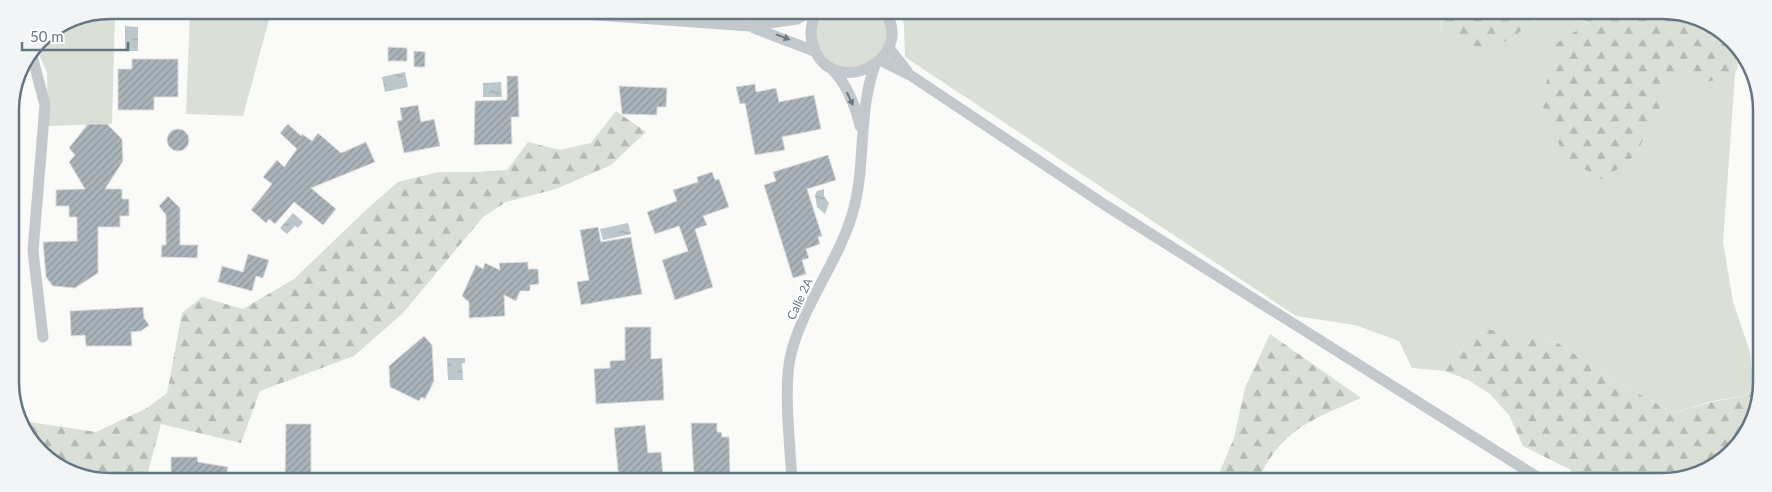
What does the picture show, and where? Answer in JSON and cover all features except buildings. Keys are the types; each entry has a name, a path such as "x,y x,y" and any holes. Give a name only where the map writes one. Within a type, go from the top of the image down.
{"street":[{"path":"652,19 750,26 797,19"},
{"path":"814,19 810,28 814,51"},
{"path":"888,19 890,25 888,47 910,75"},
{"path":"750,26 814,51"},
{"name":"Calle 2A","path":"792,473 788,388 790,355 852,215 859,187 861,134 866,102 878,62 888,47"},
{"name":"Calle 2A","path":"814,51 821,61 831,68 844,86 857,113 861,134"},
{"path":"33,60 45,105 33,251 43,337"},
{"path":"831,68 854,73 878,62 910,75 1105,206 1532,473"}],"green space":[{"path":"115,19 112,124 48,126 47,73 39,53 50,41 64,31 80,24 92,20"},
{"path":"190,19 269,19 243,116 186,114"},
{"path":"816,19 888,19 890,25 880,60 842,72 814,51"},
{"path":"902,19 1440,19 1441,32 1512,40 1531,19 1581,19 1589,24 1581,30 1636,154 1681,65 1735,75 1723,242 1733,302 1750,352 1753,383 1752,394 1712,401 1673,413 1604,374 1558,343 1470,327 1463,346 1445,371 1412,368 1399,341 1355,325 1296,316 905,57 904,24"},
{"path":"1440,19 1531,19 1512,40 1476,47 1441,32"},
{"path":"1582,19 1662,19 1686,22 1708,31 1718,38 1727,45 1737,58 1735,75 1691,86 1681,66 1636,154 1604,180 1565,158 1543,107 1552,46 1589,23"},
{"path":"1737,58 1739,61 1735,75"},
{"path":"616,111 646,132 611,165 556,189 506,202 483,217 403,313 354,356 260,391 241,443 161,424 148,473 98,472 86,470 64,461 45,447 29,425 30,422 96,432 147,408 167,393 182,313 202,297 243,309 294,279 398,182 438,172 507,170 528,142 560,150 591,143"},
{"path":"1470,326 1558,343 1604,374 1673,413 1712,402 1752,394 1750,406 1744,423 1727,447 1703,464 1680,472 1668,473 1571,473 1571,470 1523,446 1509,415 1489,393 1466,379 1445,371 1463,346"},
{"path":"1270,334 1361,398 1314,420 1288,437 1277,449 1262,473 1219,473 1234,438 1245,388"}],"water":[{"path":"125,26 138,27 138,51 125,51"},
{"path":"405,72 408,87 385,92 382,77"},
{"path":"501,82 502,97 483,97 483,83"},
{"path":"824,189 824,196 829,203 825,214 817,207 815,195 817,191"},
{"path":"293,213 303,222 298,228 295,226 287,234 280,228"},
{"path":"628,223 631,234 603,240 600,229"},
{"path":"447,358 465,358 465,363 462,363 463,380 448,380"}]}
